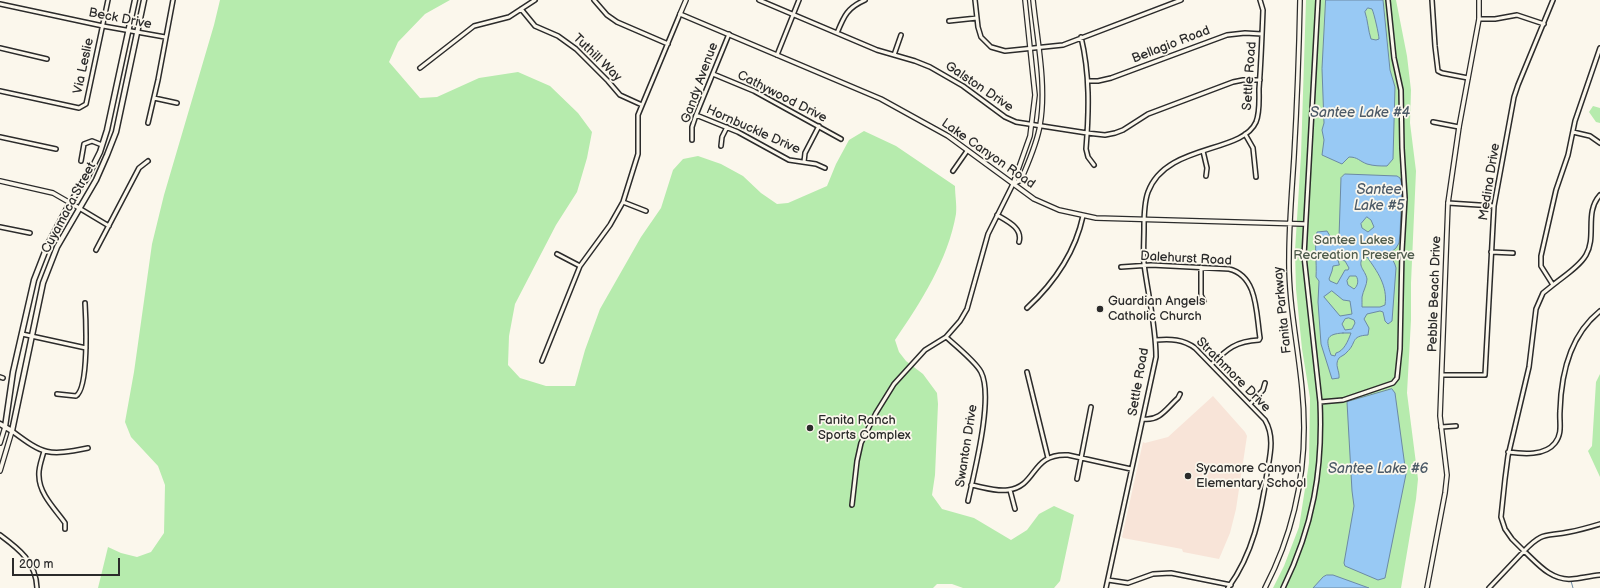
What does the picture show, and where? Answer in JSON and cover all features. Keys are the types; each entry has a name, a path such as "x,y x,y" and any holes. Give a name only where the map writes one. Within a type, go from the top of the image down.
{"main road":[{"name":"Cuyamaca Street","path":"5,427 12,372 34,280 48,244 70,203 88,176 108,130 135,0"},
{"name":"Cuyamaca Street","path":"12,431 43,283 57,248 96,180 116,132 144,0"},
{"path":"0,424 12,431"}],"street":[{"name":"Via Leslie","path":"0,91 79,108 86,104 108,0"},
{"path":"148,122 173,0"},
{"path":"420,68 474,26 509,17 535,0"},
{"path":"594,0 617,22 668,44"},
{"path":"542,361 580,266 610,225 622,202 638,154 638,115 686,0"},
{"name":"Galston Drive","path":"759,0 877,50 915,61 945,75 1009,119 1032,125 1087,133 1115,133 1124,130 1148,114 1233,82 1243,80 1260,80"},
{"path":"777,55 799,0"},
{"path":"837,33 847,12 865,0"},
{"path":"975,0 980,34 985,43 991,47 1005,51 1063,45 1181,0"},
{"path":"852,505 857,461 861,443 876,413 894,384 925,350 946,337 960,321 967,309 974,289 988,234 1013,184 1026,150 1032,125 1036,95 1026,0"},
{"path":"1013,184 1021,180 1033,150 1040,126 1042,76 1033,0"},
{"name":"Settle Road","path":"1106,588 1156,357 1156,340 1144,265 1144,220 1147,196 1158,175 1172,164 1246,134 1253,126 1258,116 1260,80 1263,10 1260,0"},
{"name":"Fanita Parkway","path":"1265,588 1282,550 1290,526 1304,456 1305,418 1289,289 1288,257 1298,82 1300,0"},
{"path":"1283,588 1301,548 1316,494 1320,462 1320,402 1304,256 1318,0"},
{"path":"1320,402 1343,400 1393,384 1397,378 1400,349 1402,251 1405,198 1401,141 1401,90 1394,58 1388,0"},
{"path":"1432,0 1438,71 1468,78"},
{"name":"Pebble Beach Drive","path":"1427,588 1447,482 1441,427 1448,203 1459,127 1478,19 1479,0"},
{"name":"Medina Drive","path":"1442,375 1485,376 1494,206 1514,97 1553,0"},
{"name":"Beck Drive","path":"0,4 103,26 165,37"},
{"name":"Tuthill Way","path":"522,9 535,26 558,36 576,49 620,95 642,105"},
{"name":"Lake Canyon Road","path":"680,14 881,99 948,136 1013,184 1046,205 1083,216 1096,218 1304,224"},
{"path":"1478,19 1495,19 1517,15 1544,24"},
{"path":"949,21 977,18"},
{"name":"Bellagio Road","path":"1088,81 1098,81 1111,78 1227,35 1245,33 1262,34"},
{"name":"Gandy Avenue","path":"692,140 692,127 696,115 729,34"},
{"path":"894,55 901,35"},
{"path":"1081,37 1086,57 1088,81 1086,149 1088,158 1094,165"},
{"path":"0,48 48,59"},
{"path":"1553,285 1541,266 1541,256 1554,197 1568,155 1578,110 1600,48"},
{"name":"Cathywood Drive","path":"713,74 754,92 841,139"},
{"path":"154,98 176,103"},
{"name":"Hornbuckle Drive","path":"696,115 726,127 795,162 804,162 825,168"},
{"path":"1433,122 1459,127"},
{"path":"804,162 805,153 819,126"},
{"path":"721,146 722,137 726,127"},
{"path":"1573,132 1590,136 1600,142"},
{"path":"1246,134 1253,148 1256,177"},
{"path":"0,137 56,149"},
{"path":"81,161 84,144 92,141 102,145"},
{"path":"953,171 967,151"},
{"path":"1203,151 1207,168 1206,176"},
{"path":"96,250 139,168 148,161"},
{"path":"0,181 53,193 109,226"},
{"path":"1600,195 1591,212 1590,241 1587,254 1581,262 1543,293 1537,304 1529,367 1508,452 1501,516 1505,529 1512,539 1548,574 1556,577 1571,579 1600,575"},
{"path":"622,202 646,211"},
{"path":"1448,203 1494,206"},
{"path":"997,215 1011,222 1019,232 1019,242"},
{"path":"1027,308 1038,298 1069,257 1079,233 1083,216"},
{"path":"0,227 30,233"},
{"path":"1491,252 1512,253"},
{"path":"557,254 580,266"},
{"name":"Dalehurst Road","path":"1121,267 1144,265 1229,269 1239,272 1246,279 1252,292 1260,338 1259,340 1234,345 1212,364"},
{"path":"1201,267 1201,295 1204,301"},
{"path":"57,394 76,396 82,387 86,348 85,303"},
{"path":"1508,452 1540,452 1547,450 1555,443 1560,433 1561,396 1571,350 1582,329 1600,311"},
{"path":"22,334 86,348"},
{"name":"Swanton Drive","path":"946,337 980,370 985,382 983,429 968,501"},
{"name":"Strathmore Drive","path":"1156,340 1170,339 1183,341 1195,348 1265,420 1269,427 1271,446 1262,510 1254,537 1243,563 1228,588"},
{"path":"1027,372 1048,458"},
{"path":"1250,404 1264,390 1265,383"},
{"path":"1143,419 1154,419 1158,417 1178,398 1180,394"},
{"path":"1077,479 1091,407"},
{"path":"1441,427 1456,426"},
{"name":"Cuyamaca Street","path":"0,443 5,427"},
{"path":"12,431 32,446 44,451 61,453 88,448"},
{"name":"Cuyamaca Street","path":"0,471 12,431"},
{"path":"44,451 39,472 40,484 45,495 65,523 65,528"},
{"path":"971,485 1001,491 1018,488 1028,481 1040,464 1048,458 1060,455 1131,469"},
{"path":"1010,490 1015,509"},
{"path":"1489,588 1536,539 1543,536 1568,532 1600,524"},
{"path":"0,535 19,549 29,560 35,573 37,588"},
{"path":"1108,580 1128,583 1153,574 1164,573 1231,585"}],"shaded area":[{"name":"Sycamore Canyon Elementary School","path":"1213,396 1247,436 1236,509 1230,533 1219,559 1183,552 1182,549 1123,538 1143,442 1145,443 1168,437"}],"green space":[{"path":"220,0 450,0 425,14 398,42 389,62 420,98 437,97 479,78 518,72 550,86 578,113 592,132 587,158 577,192 556,225 515,304 509,336 508,365 520,378 546,386 575,386 585,350 600,309 641,237 661,208 673,170 683,159 698,156 721,164 743,176 761,193 777,204 788,203 827,186 836,164 849,140 864,131 896,146 955,186 956,214 947,248 924,296 895,340 899,352 906,361 923,374 937,393 938,404 935,475 932,495 942,509 974,518 1011,540 1027,530 1039,514 1054,506 1074,515 1060,581 1054,588 963,588 952,584 937,584 933,588 98,588 108,547 121,553 137,557 151,552 164,533 165,485 158,466 131,437 125,422 134,372 152,244 164,195"},
{"name":"Santee Lakes Recreation Preserve","path":"1306,0 1396,0 1407,56 1411,90 1410,123 1416,171 1407,393 1418,479 1401,588 1273,588 1284,566 1299,527 1309,463 1310,398 1302,349 1296,289 1295,251 1301,155"},
{"path":"1593,106 1600,108 1600,123 1596,122 1589,112"},
{"path":"1600,374 1600,477 1588,451 1592,446 1596,382"}],"water":[{"name":"Santee Lake #4","path":"1326,0 1383,0 1390,70 1395,87 1393,159 1387,166 1370,165 1352,157 1349,157 1342,164 1322,155 1324,140 1322,130 1324,123 1322,69","holes":["1368,8 1372,9 1379,37 1379,39 1376,40 1371,39 1365,12"]},
{"name":"Santee Lake #5","path":"1345,174 1397,176 1400,178 1402,185 1400,234 1399,243 1390,253 1396,268 1392,321 1388,324 1385,321 1383,312 1380,311 1367,314 1364,319 1369,328 1368,335 1356,338 1350,349 1339,358 1337,366 1339,378 1332,379 1321,344 1318,302 1319,281 1316,277 1316,243 1317,232 1327,231 1330,236 1335,239 1339,237 1341,178","holes":["1367,217 1371,220 1374,227 1368,232 1362,228 1361,224","1364,256 1367,257 1378,273 1385,291 1385,305 1380,307 1362,307 1362,297 1367,279 1361,262","1338,259 1345,261 1349,268 1348,270 1345,270 1337,284 1329,279 1333,266 1339,265","1350,276 1356,276 1358,281 1355,288 1354,289 1348,285 1347,281","1332,291 1343,300 1350,301 1352,314 1340,316 1324,297","1349,318 1354,320 1355,323 1352,329 1345,330 1342,324 1345,319","1351,333 1345,345 1339,352 1336,353 1335,356 1331,355 1328,345 1328,339 1333,335"]},
{"name":"Santee Lake #6","path":"1392,389 1395,393 1406,474 1385,578 1378,580 1345,566 1344,563 1354,506 1347,402"},
{"path":"1333,575 1369,588 1313,588 1323,577"}],"waterway":[{"path":"1571,581 1573,588"}],"place":[{"name":"Guardian Angels Catholic Church","path":"1100,309"},
{"name":"Fanita Ranch Sports Complex","path":"810,428"},
{"name":"Sycamore Canyon Elementary School","path":"1188,476"}]}
